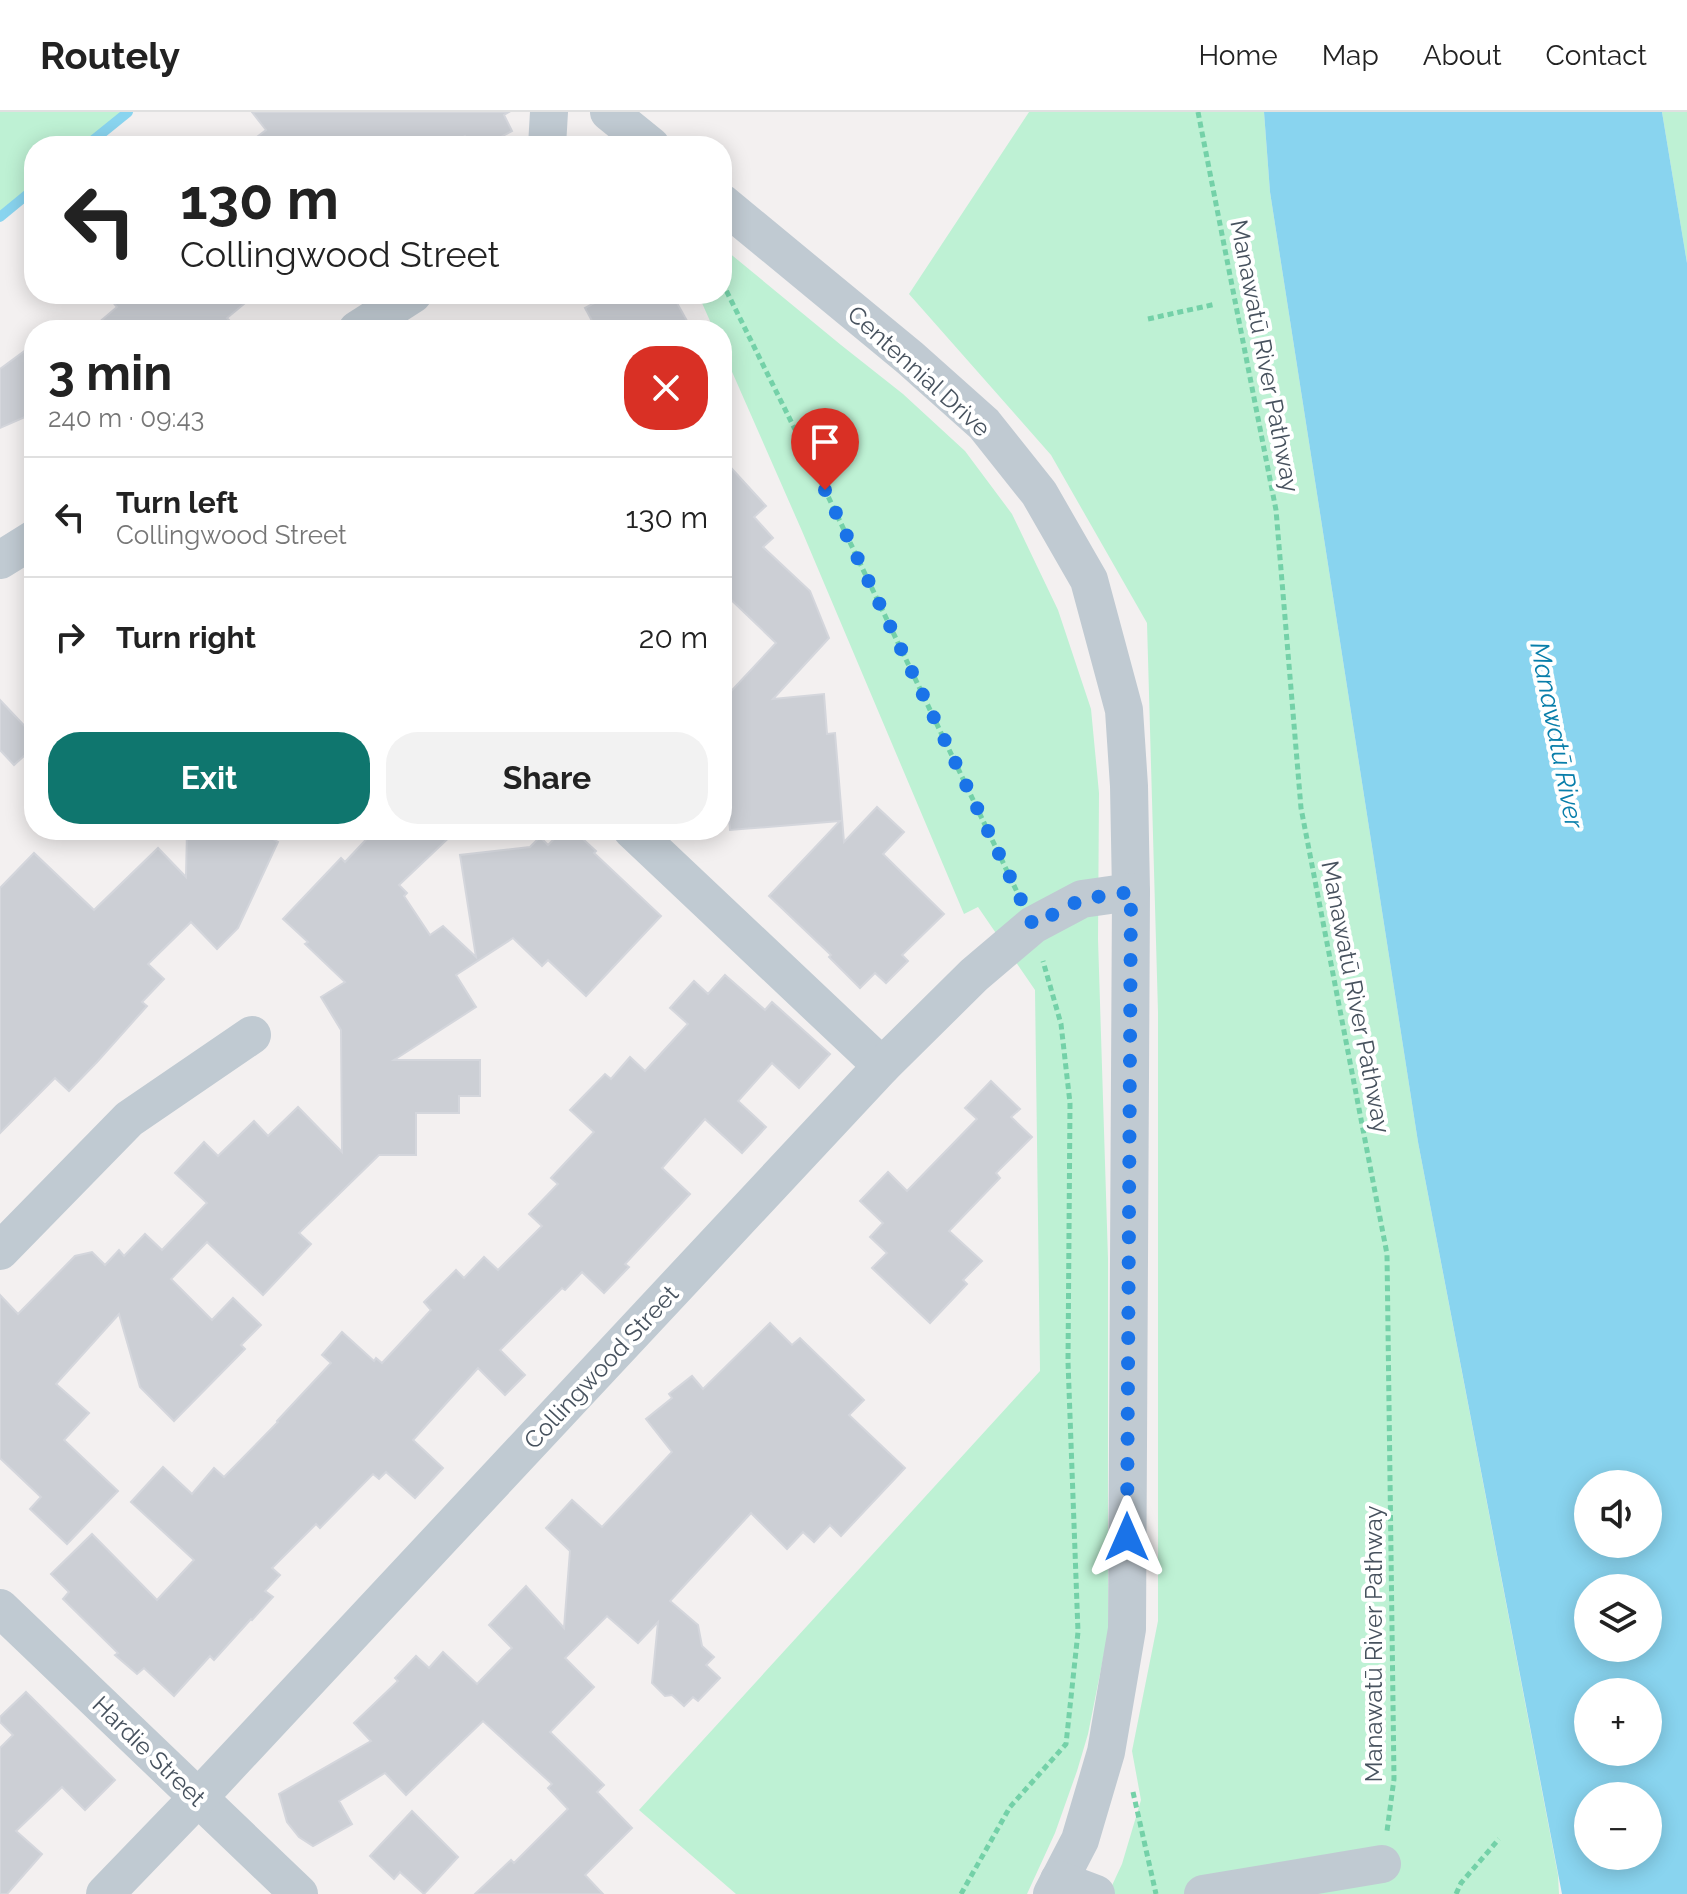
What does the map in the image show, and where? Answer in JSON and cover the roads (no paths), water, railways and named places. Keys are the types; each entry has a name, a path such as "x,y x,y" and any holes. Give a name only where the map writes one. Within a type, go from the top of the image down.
{"street":[{"path":"548,136 549,112"},
{"name":"Centennial Drive","path":"732,211 910,358 984,424 1039,493 1089,580 1124,710 1131,892 1127,1629 1106,1752 1080,1840 1055,1887"},
{"path":"373,320 397,304"},
{"path":"0,560 24,545"},
{"path":"643,840 882,1066"},
{"name":"Collingwood Street","path":"105,1894 882,1066 974,975 1033,925 1082,899 1131,892"},
{"path":"0,1251 129,1119 252,1035"},
{"name":"Hardie Street","path":"0,1608 299,1894"},
{"path":"1203,1894 1382,1864"},
{"path":"1055,1887 1096,1894"}],"water":[{"name":"Manawatū River","path":"1264,112 1662,112 1687,263 1687,1894 1562,1894 1418,1142 1270,192"}],"waterway":[{"path":"98,136 128,112"},
{"path":"0,217 24,197"}]}
